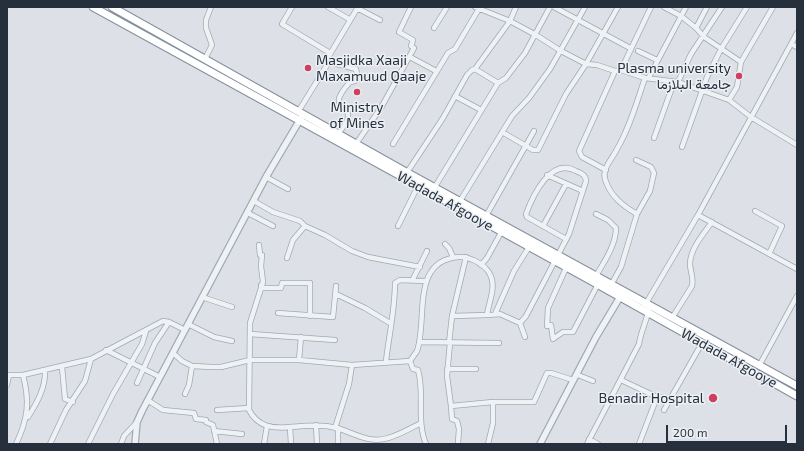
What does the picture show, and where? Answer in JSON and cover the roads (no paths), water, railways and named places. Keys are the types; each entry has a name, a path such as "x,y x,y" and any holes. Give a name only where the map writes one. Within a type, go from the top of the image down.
{"highway":[{"name":"Wadada Afgooye","path":"93,7 299,116 433,190 556,258 566,268 598,284 610,288 646,308 702,343 797,396"},
{"name":"Wadada Afgooye","path":"112,7 205,59 299,116 356,144 406,176 418,186 433,190 460,201 486,216 529,247 596,276 620,297 672,318 797,386"}],"street":[{"path":"205,59 212,45 205,24 211,7"},
{"path":"292,7 282,24 330,53"},
{"path":"328,7 349,19"},
{"path":"121,444 124,436 137,422 202,296 327,65 326,61 349,19 357,7 380,20"},
{"path":"356,144 382,106 414,48 411,46 413,40 399,32 411,7"},
{"path":"434,28 447,7"},
{"path":"406,176 467,76 472,70 475,69 510,21 516,7"},
{"path":"433,190 498,83 506,78 536,35 550,7"},
{"path":"554,7 630,48"},
{"path":"460,201 516,110 529,98 561,51 585,7"},
{"path":"502,132 526,146 538,150 566,94 586,64 602,33 618,7"},
{"path":"620,70 651,7"},
{"path":"664,7 681,16 696,28 704,37 740,62"},
{"path":"637,214 613,196 605,179 606,170 618,148 647,77 686,7"},
{"path":"696,28 707,7"},
{"path":"654,138 676,82 722,7"},
{"path":"682,147 701,90 721,49 747,7"},
{"path":"728,100 736,87 740,62 773,7"},
{"path":"393,144 436,71 448,53 455,48 478,8 510,21 586,64 597,65 615,72 620,70 676,82 728,100 751,117 797,145"},
{"path":"598,444 588,442 639,344 646,308 797,33"},
{"path":"791,44 797,47"},
{"path":"638,52 657,60"},
{"path":"410,57 436,71"},
{"path":"326,61 356,69 357,74 355,81 350,82 341,91 338,100 339,104 347,112 348,117 338,134"},
{"path":"475,69 498,83"},
{"path":"606,170 582,157 579,151 615,72"},
{"path":"456,96 481,110"},
{"path":"486,216 534,130"},
{"path":"610,288 621,267 637,214 650,191 654,173 651,167 636,160"},
{"path":"520,323 526,316 566,239 583,191 586,178 583,174 571,168 563,167 547,176 526,214 527,217 566,239"},
{"path":"547,176 583,191"},
{"path":"266,177 288,189"},
{"path":"543,226 566,184"},
{"path":"398,226 418,186"},
{"path":"254,201 273,212 300,221 305,226 325,235 352,251 368,257 420,267"},
{"path":"754,211 782,226 769,254"},
{"path":"248,213 273,226"},
{"path":"596,214 608,220 616,228 616,233 611,249 596,276"},
{"path":"698,215 797,269"},
{"path":"672,318 692,286 693,280 690,265 692,254 712,222"},
{"path":"287,258 293,240 305,226"},
{"path":"481,265 487,258 503,229"},
{"path":"445,244 450,248 453,257"},
{"path":"259,245 262,274 261,285 250,323 249,408 252,416 257,421 267,426 278,428 316,425 337,428 378,442 421,423"},
{"path":"495,314 514,271 529,247"},
{"path":"413,279 427,251"},
{"path":"458,443 459,426 457,421 452,419 447,369 452,316 466,256"},
{"path":"410,361 416,352 419,342 420,318 427,281 432,270 438,263 453,257 466,256 481,265 488,272 493,280 494,289 489,301 487,315"},
{"path":"566,268 548,308 547,326 551,325 553,339 563,332 572,332 598,284"},
{"path":"386,362 390,323 394,306 395,283 400,280 413,279 427,281"},
{"path":"261,285 263,288 280,288 282,283 310,283 310,316"},
{"path":"278,313 333,317 336,286"},
{"path":"336,294 366,308 390,323"},
{"path":"202,296 232,307"},
{"path":"759,366 797,296"},
{"path":"540,444 596,338 620,297"},
{"path":"452,316 500,314 520,323 525,337"},
{"path":"7,385 8,375 23,375 91,359 163,321 169,322 185,330"},
{"path":"137,383 155,343 169,322"},
{"path":"188,324 214,337 232,340"},
{"path":"88,444 142,344 146,331"},
{"path":"250,334 335,340"},
{"path":"299,360 301,337"},
{"path":"419,342 499,343"},
{"path":"664,410 702,343"},
{"path":"106,350 160,377"},
{"path":"173,353 182,361 192,366 221,367 250,360 299,360 352,365 410,361"},
{"path":"50,444 66,410 73,402 85,381 91,359"},
{"path":"410,361 413,369 418,370 420,377 421,423 426,444"},
{"path":"338,444 337,428 342,403 349,384 352,365"},
{"path":"185,394 189,385 192,366"},
{"path":"62,367 65,399 73,402"},
{"path":"447,369 476,369"},
{"path":"16,444 27,419 35,407 44,385 45,370"},
{"path":"451,406 493,402 534,402 546,375 549,373 594,381"},
{"path":"23,375 27,419"},
{"path":"621,380 657,397 670,399"},
{"path":"639,444 657,397"},
{"path":"148,401 163,410 194,413 196,419 206,420 206,422 213,425 217,444"},
{"path":"488,444 493,423 493,402"},
{"path":"217,410 249,408"},
{"path":"135,444 137,422"},
{"path":"316,425 317,444"},
{"path":"264,444 267,426"},
{"path":"290,427 290,444"},
{"path":"214,431 242,434"}],"place":[{"name":"Masjidka Xaaji Maxamuud Qaaje","path":"308,68"},
{"name":"Plasma university جامعة البلازما","path":"739,76"},
{"name":"Ministry of Mines","path":"357,92"},
{"name":"Benadir Hospital","path":"713,398"}]}
